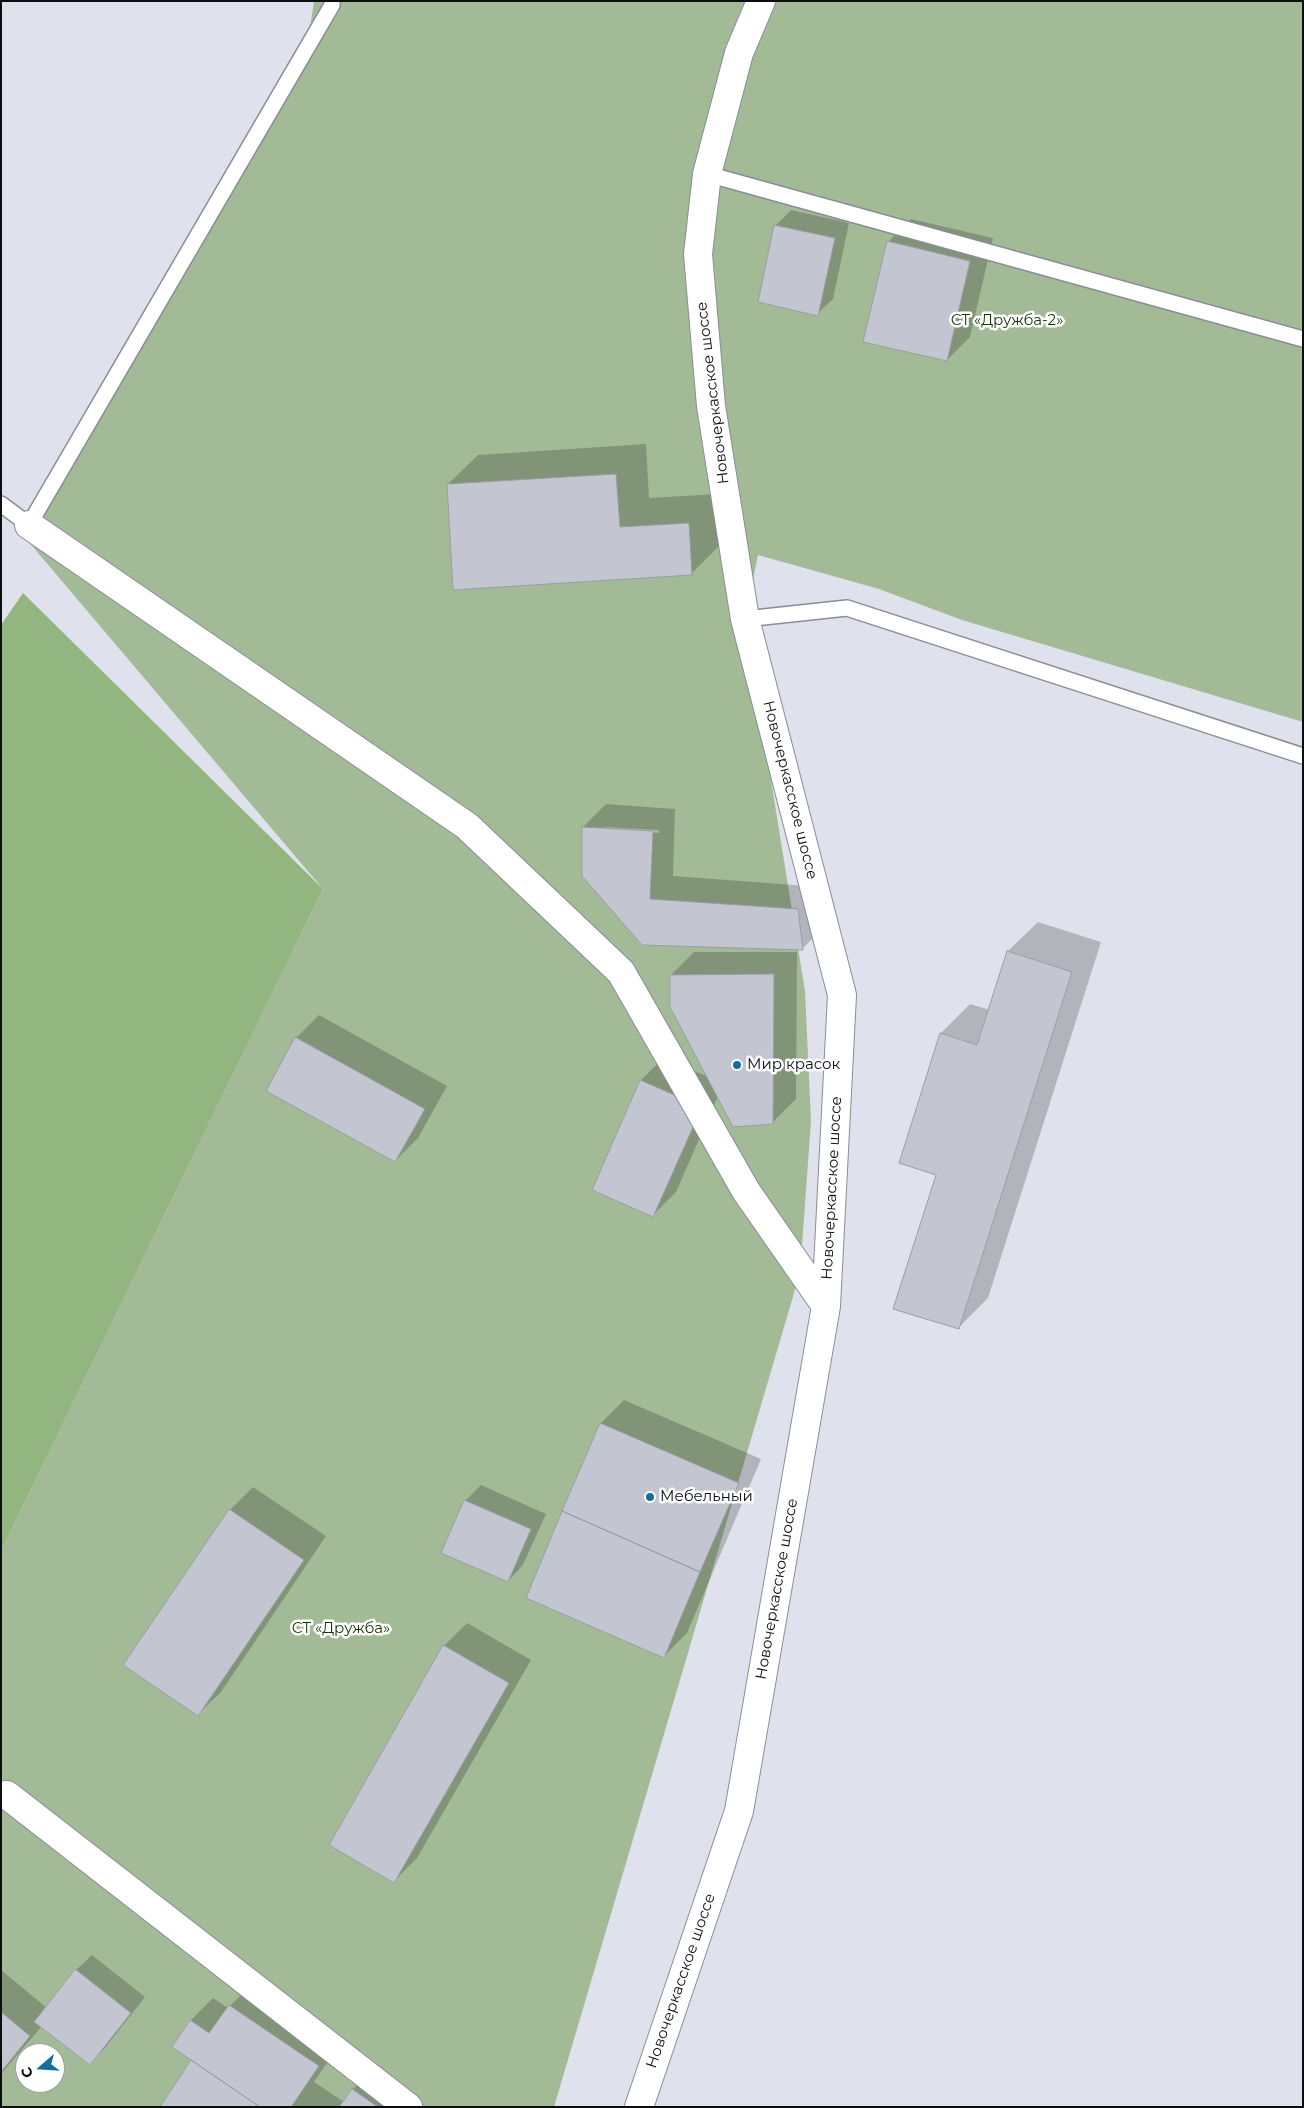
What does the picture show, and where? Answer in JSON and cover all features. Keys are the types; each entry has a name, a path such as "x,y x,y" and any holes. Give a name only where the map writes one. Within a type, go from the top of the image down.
{"street":[{"name":"Новочеркасское шоссе","path":"639,2107 739,1811 826,1306 842,995 745,619 711,406 698,254 707,174 739,53 761,1"},
{"path":"29,525 467,826 621,972 746,1191 826,1306"},
{"path":"7,1795 408,2107"}],"lane":[{"path":"1,504 29,525 332,5 332,1"},
{"path":"707,174 1303,339"},
{"path":"745,619 847,608 1303,756"}],"green space":[{"name":"СТ «Дружба»","path":"314,1 1303,1 1303,722 962,620 879,589 758,555 745,619 805,991 811,1121 800,1273 554,2107 1,2107 1,1551 323,889 22,534 305,63"},
{"path":"23,593 323,889 1,1551 1,625"}],"building":[{"path":"774,225 835,238 818,316 758,302"},
{"path":"887,241 970,261 947,361 863,342"},
{"path":"616,474 620,527 689,523 692,575 453,590 447,484"},
{"path":"582,827 653,831 650,899 798,909 803,950 642,945 582,876"},
{"path":"1007,951 1072,972 959,1329 893,1309 936,1175 899,1163 940,1033 977,1045"},
{"name":"Мир красок","path":"774,974 773,1124 733,1127 670,1007 670,975"},
{"path":"295,1037 425,1109 395,1162 266,1091"},
{"path":"640,1080 702,1107 653,1217 592,1190"},
{"name":"Мебельный","path":"600,1423 739,1483 700,1572 562,1511"},
{"path":"464,1500 531,1529 508,1582 441,1553"},
{"path":"229,1509 304,1560 198,1716 123,1665"},
{"path":"562,1511 700,1572 664,1658 526,1598"},
{"path":"443,1645 509,1683 394,1883 329,1845"},
{"path":"75,1969 131,2013 90,2065 65,2046 65,2043 61,2043 34,2022"},
{"path":"229,2005 319,2066 291,2107 260,2107 172,2047 190,2020 209,2033"},
{"path":"1,2012 30,2036 24,2043 15,2043 15,2055 1,2072"},
{"path":"191,2060 260,2107 160,2107"},
{"path":"352,2089 378,2107 339,2107"}],"place":[{"name":"Мир красок","path":"737,1065"},
{"name":"Мебельный","path":"650,1497"}],"park label":[{"name":"СТ «Дружба-2»","path":"1007,321"}]}
